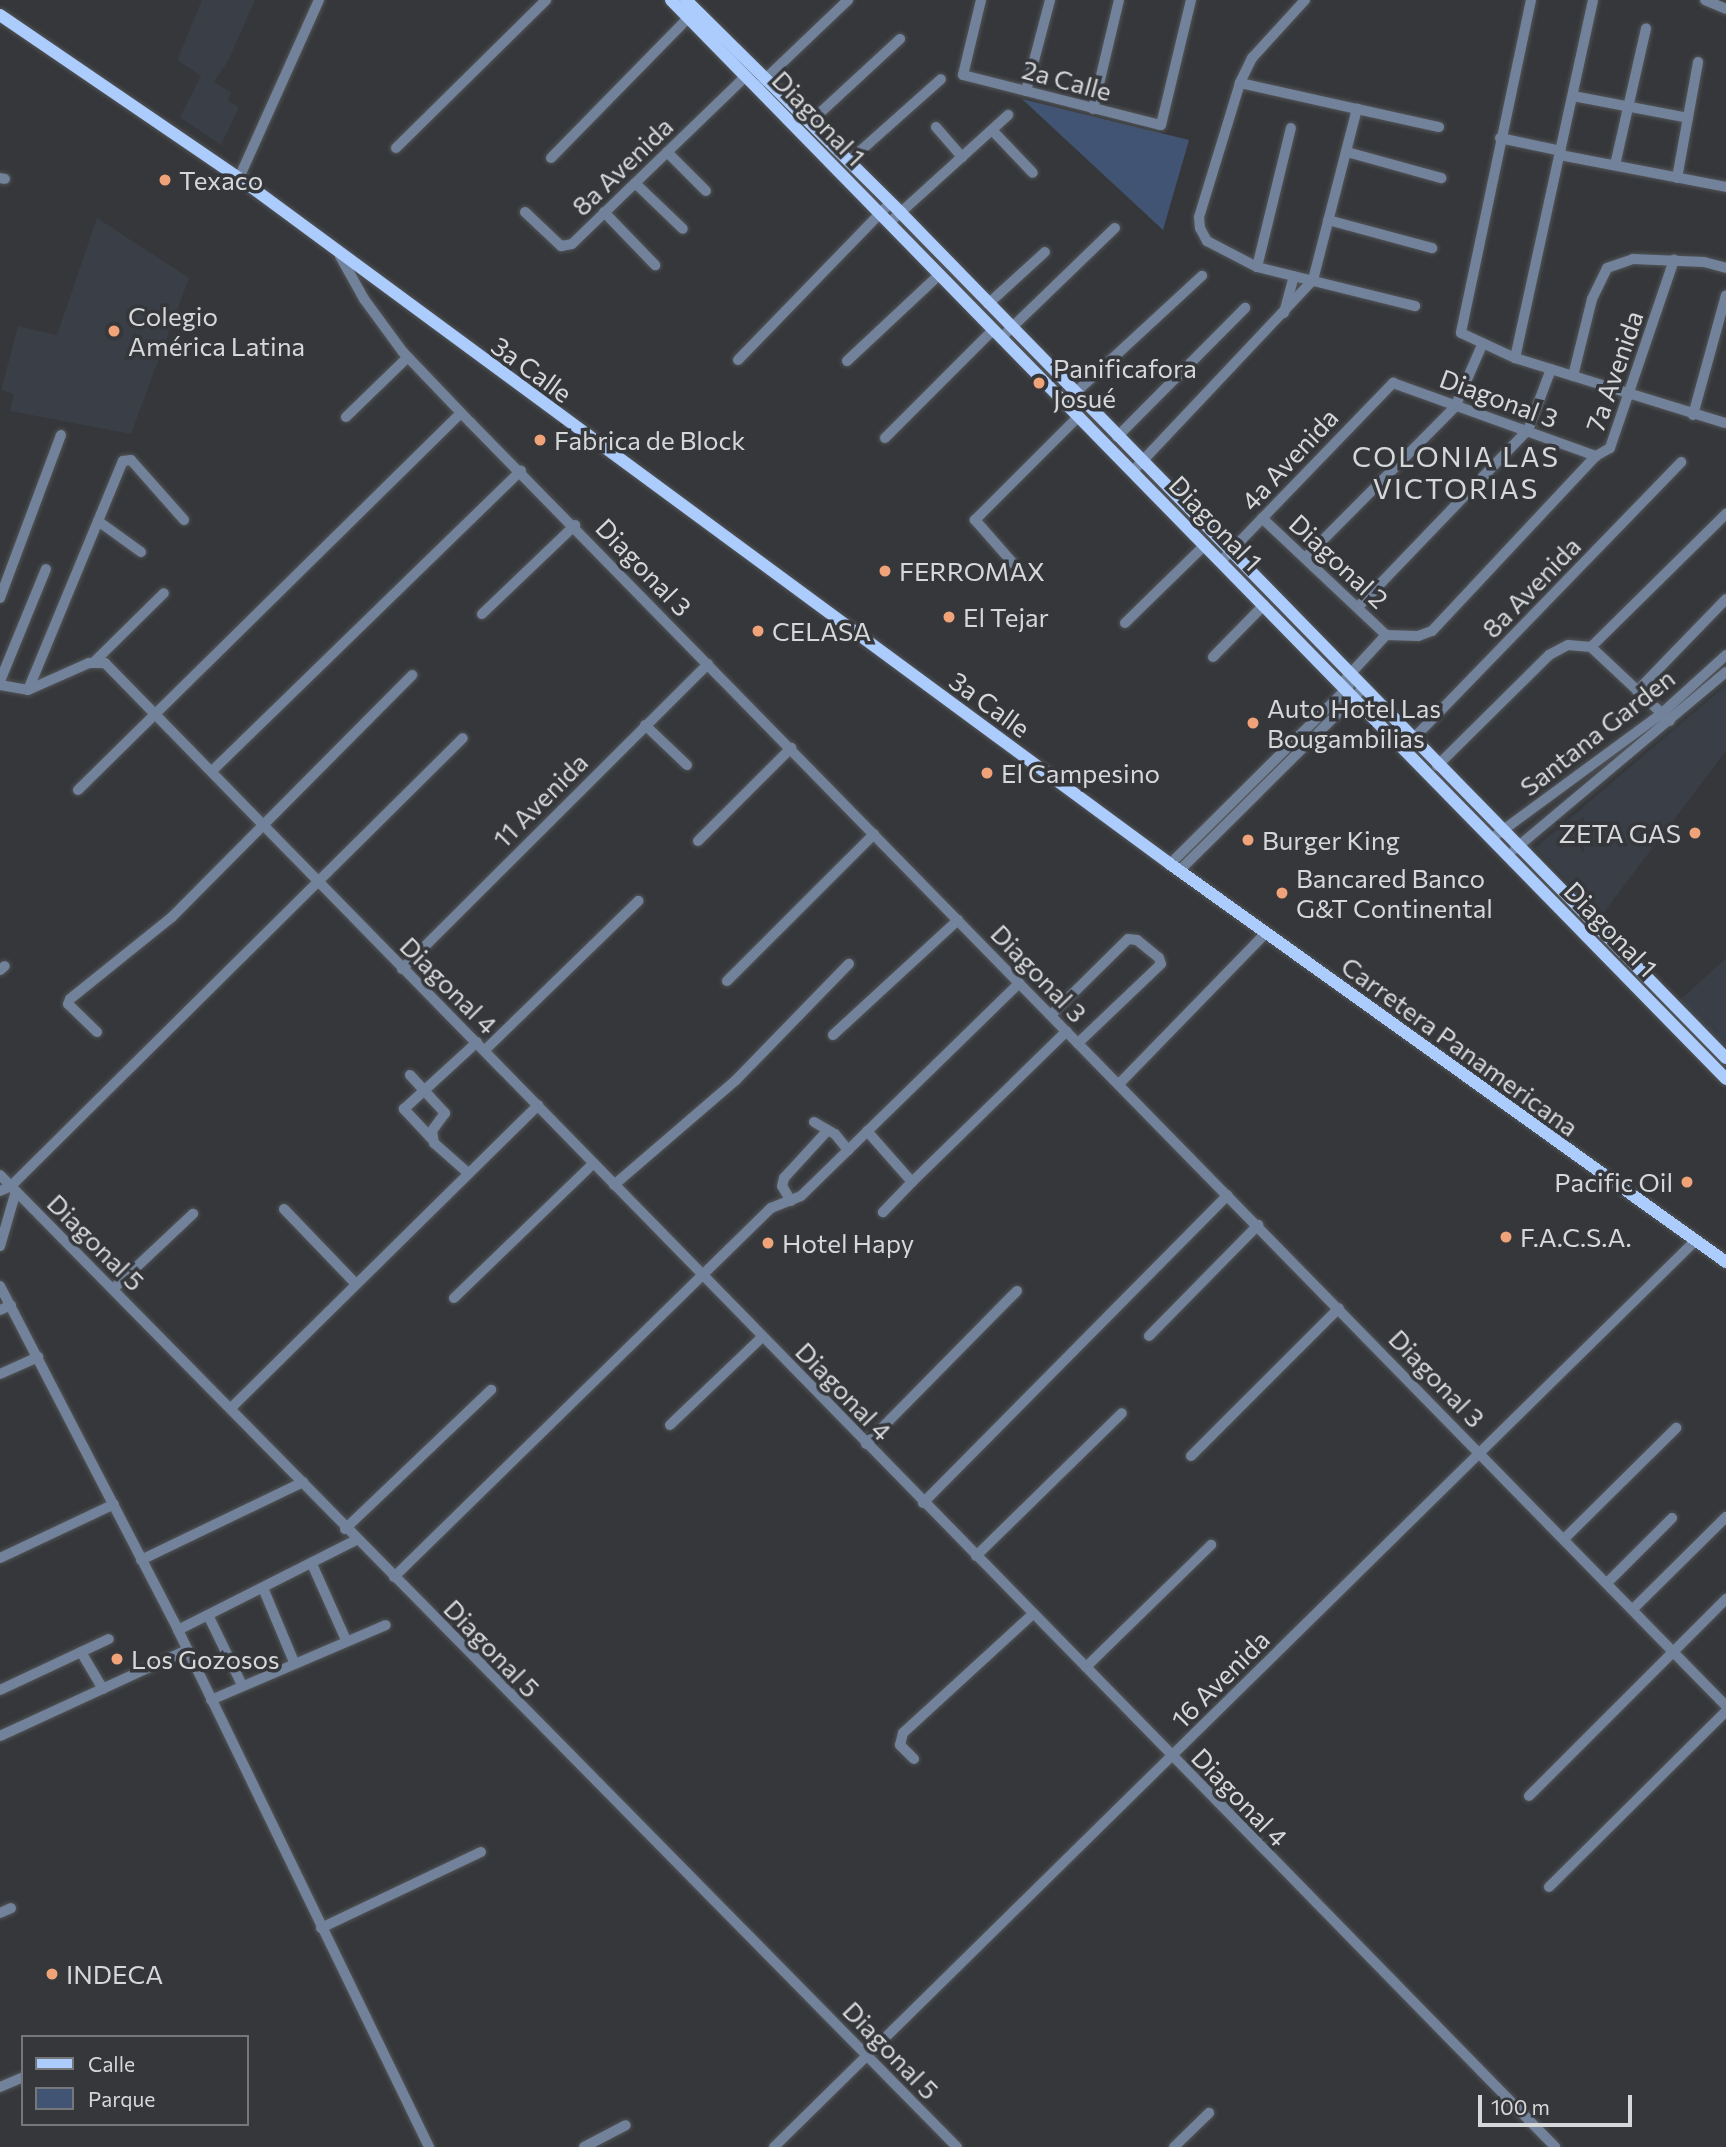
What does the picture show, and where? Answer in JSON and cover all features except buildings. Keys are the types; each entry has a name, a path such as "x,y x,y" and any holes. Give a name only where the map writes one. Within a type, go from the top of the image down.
{"main road":[{"name":"Diagonal 1","path":"676,0 743,67"},
{"name":"Diagonal 1","path":"676,0 689,18 787,109 885,218 940,274 1075,393 1117,436 1138,467 1205,545 1226,557 1264,605 1412,740 1519,844 1726,1058"},
{"name":"3a Calle","path":"0,15 239,178 340,256 1174,867"},
{"name":"Diagonal 1","path":"787,109 808,123 901,213 988,304 1003,331 1079,416 1138,467 1226,557 1351,686 1492,839 1726,1079"},
{"name":"Carretera Panamericana","path":"1174,867 1726,1262"}],"street":[{"path":"239,178 319,0"},
{"path":"396,148 546,0"},
{"path":"760,83 848,0"},
{"name":"2a Calle","path":"981,0 963,75 1161,125 1191,0"},
{"path":"1026,91 1050,0"},
{"path":"1093,109 1119,0"},
{"path":"1305,0 1261,47 1240,83 1199,217 1200,228 1207,241 1257,267 1415,306"},
{"path":"1531,0 1459,327 1464,336 1516,358 1630,397 1725,423"},
{"path":"1516,358 1593,0"},
{"path":"1705,0 1726,9"},
{"path":"551,158 689,18"},
{"path":"1615,165 1646,28"},
{"path":"808,123 900,39"},
{"path":"1677,178 1698,62"},
{"name":"8a Avenida","path":"526,212 565,247 667,152 743,67"},
{"path":"849,161 941,79"},
{"path":"1240,83 1439,127"},
{"path":"1573,96 1688,118"},
{"path":"1138,467 1313,280 1357,109"},
{"path":"738,360 885,218 901,213 1008,115"},
{"path":"936,127 962,157"},
{"path":"1257,267 1291,128"},
{"path":"992,130 1033,173"},
{"path":"1500,138 1726,187"},
{"path":"667,152 705,191"},
{"path":"1347,152 1441,178"},
{"path":"635,183 683,229"},
{"path":"885,218 890,203"},
{"path":"604,212 655,265"},
{"path":"1328,220 1432,248"},
{"path":"885,438 1115,228"},
{"path":"988,304 1045,252"},
{"name":"Diagonal 3","path":"340,256 364,299 408,357 1674,1651 1726,1709"},
{"path":"1573,376 1592,299 1607,268 1633,260 1674,260 1726,268"},
{"name":"7a Avenida","path":"1386,635 1418,636 1432,631 1596,456 1610,448 1630,397 1674,260"},
{"path":"847,361 940,274"},
{"path":"1075,393 1202,276"},
{"path":"1283,315 1294,276"},
{"path":"1693,415 1726,295"},
{"path":"1117,436 1245,308"},
{"path":"1306,557 1455,407 1482,345"},
{"path":"346,417 408,357"},
{"path":"1358,607 1528,430 1551,369"},
{"name":"Diagonal 3","path":"1387,385 1401,384 1455,407 1528,430 1596,456"},
{"name":"4a Avenida","path":"1226,557 1387,385"},
{"path":"78,790 156,716 461,412"},
{"path":"1019,570 975,520 1079,416"},
{"path":"0,598 61,435"},
{"path":"28,690 121,464 128,459 184,520"},
{"name":"8a Avenida","path":"1412,740 1681,463"},
{"path":"212,771 521,470"},
{"path":"1591,647 1726,514"},
{"name":"Diagonal 2","path":"1262,518 1386,635"},
{"path":"98,521 141,552"},
{"path":"482,614 575,525"},
{"path":"1125,623 1205,545"},
{"path":"46,569 0,683 28,690 99,662 164,593"},
{"path":"1637,691 1726,599"},
{"path":"1213,657 1264,605"},
{"path":"1174,867 1224,819 1351,686 1386,635"},
{"path":"1437,766 1549,655 1569,645 1591,647 1665,717"},
{"name":"Santana Garden","path":"1508,855 1665,717 1726,655"},
{"name":"Diagonal 4","path":"99,662 212,771 262,826 485,1050 923,1503 1555,2147"},
{"name":"11 Avenida","path":"402,969 709,664"},
{"name":"Santana Garden","path":"1492,839 1726,672"},
{"path":"97,1032 68,1001 88,980 125,957 173,917 412,675"},
{"path":"645,725 687,765"},
{"path":"0,1191 13,1188 463,738"},
{"path":"698,841 791,748"},
{"path":"1548,799 1558,810"},
{"path":"727,981 874,834"},
{"path":"485,1050 638,901"},
{"path":"833,1035 958,920"},
{"path":"1119,1084 1266,933"},
{"path":"1051,1015 1128,939 1137,940 1161,960 1078,1043"},
{"path":"614,1185 745,1072 849,964"},
{"path":"394,1577 771,1208 791,1200 848,1150 1019,983"},
{"path":"883,1212 1067,1031"},
{"path":"468,1173 404,1111 477,1042"},
{"path":"410,1075 445,1116 431,1138"},
{"path":"232,1407 538,1105"},
{"path":"814,1122 848,1150"},
{"path":"791,1200 782,1186 784,1178 827,1131"},
{"path":"867,1131 912,1182"},
{"path":"454,1298 594,1163"},
{"name":"Diagonal 5","path":"0,1175 232,1407 345,1529 957,2147"},
{"path":"0,1247 13,1188"},
{"path":"923,1503 1228,1195"},
{"path":"285,1209 356,1284"},
{"path":"113,1289 193,1214"},
{"path":"1149,1336 1258,1225"},
{"name":"16 Avenida","path":"774,2147 1478,1451 1695,1241"},
{"path":"1,1289 178,1630 429,2147"},
{"path":"866,1444 1017,1291"},
{"path":"0,1310 11,1305"},
{"path":"1191,1456 1339,1308"},
{"path":"670,1425 762,1337"},
{"path":"0,1374 38,1357"},
{"path":"345,1529 491,1390"},
{"path":"976,1556 1122,1413"},
{"path":"1564,1539 1676,1428"},
{"path":"141,1560 303,1482"},
{"path":"0,1558 114,1504"},
{"path":"1633,1609 1726,1517"},
{"path":"1607,1583 1672,1518"},
{"path":"178,1630 312,1564 356,1539"},
{"path":"1086,1667 1211,1545"},
{"path":"312,1564 346,1640"},
{"path":"263,1588 295,1662"},
{"path":"1529,1796 1726,1598"},
{"path":"914,1759 900,1745 903,1733 1033,1614"},
{"path":"208,1615 242,1685"},
{"path":"211,1700 386,1625"},
{"path":"0,1690 109,1639"},
{"path":"0,1736 187,1650"},
{"path":"81,1652 103,1689"},
{"path":"1549,1887 1726,1709"},
{"path":"321,1928 481,1852"},
{"path":"0,1913 11,1908"},
{"path":"0,2088 21,2078"},
{"path":"1174,2147 1209,2113"},
{"path":"584,2147 626,2125"}],"shaded area":[{"path":"202,0 255,0 228,61 214,82 231,92 228,101 239,107 221,145 180,117 201,76 177,60"},
{"name":"Colegio América Latina","path":"97,218 189,278 131,434 10,411 14,394 1,390 18,326 57,335"},
{"path":"1726,685 1726,751 1601,916 1535,848"},
{"path":"1726,958 1726,1051 1679,1001"}],"green space":[{"path":"1022,99 1189,140 1163,230"}],"place":[{"name":"Texaco","path":"165,180"},
{"name":"Colegio América Latina","path":"114,331"},
{"name":"Panificafora Josué","path":"1039,383"},
{"name":"Fabrica de Block","path":"540,440"},
{"name":"FERROMAX","path":"885,571"},
{"name":"El Tejar","path":"949,617"},
{"name":"CELASA","path":"758,631"},
{"name":"Auto Hotel Las Bougambilias","path":"1253,723"},
{"name":"El Campesino","path":"987,773"},
{"name":"ZETA GAS","path":"1695,833"},
{"name":"Burger King","path":"1248,840"},
{"name":"Bancared Banco G&T Continental","path":"1282,893"},
{"name":"Pacific Oil","path":"1687,1182"},
{"name":"F.A.C.S.A.","path":"1506,1237"},
{"name":"Hotel Hapy","path":"768,1243"},
{"name":"Los Gozosos","path":"117,1659"},
{"name":"INDECA","path":"52,1974"}],"district":[{"name":"COLONIA LAS VICTORIAS","path":"1456,472"}]}
